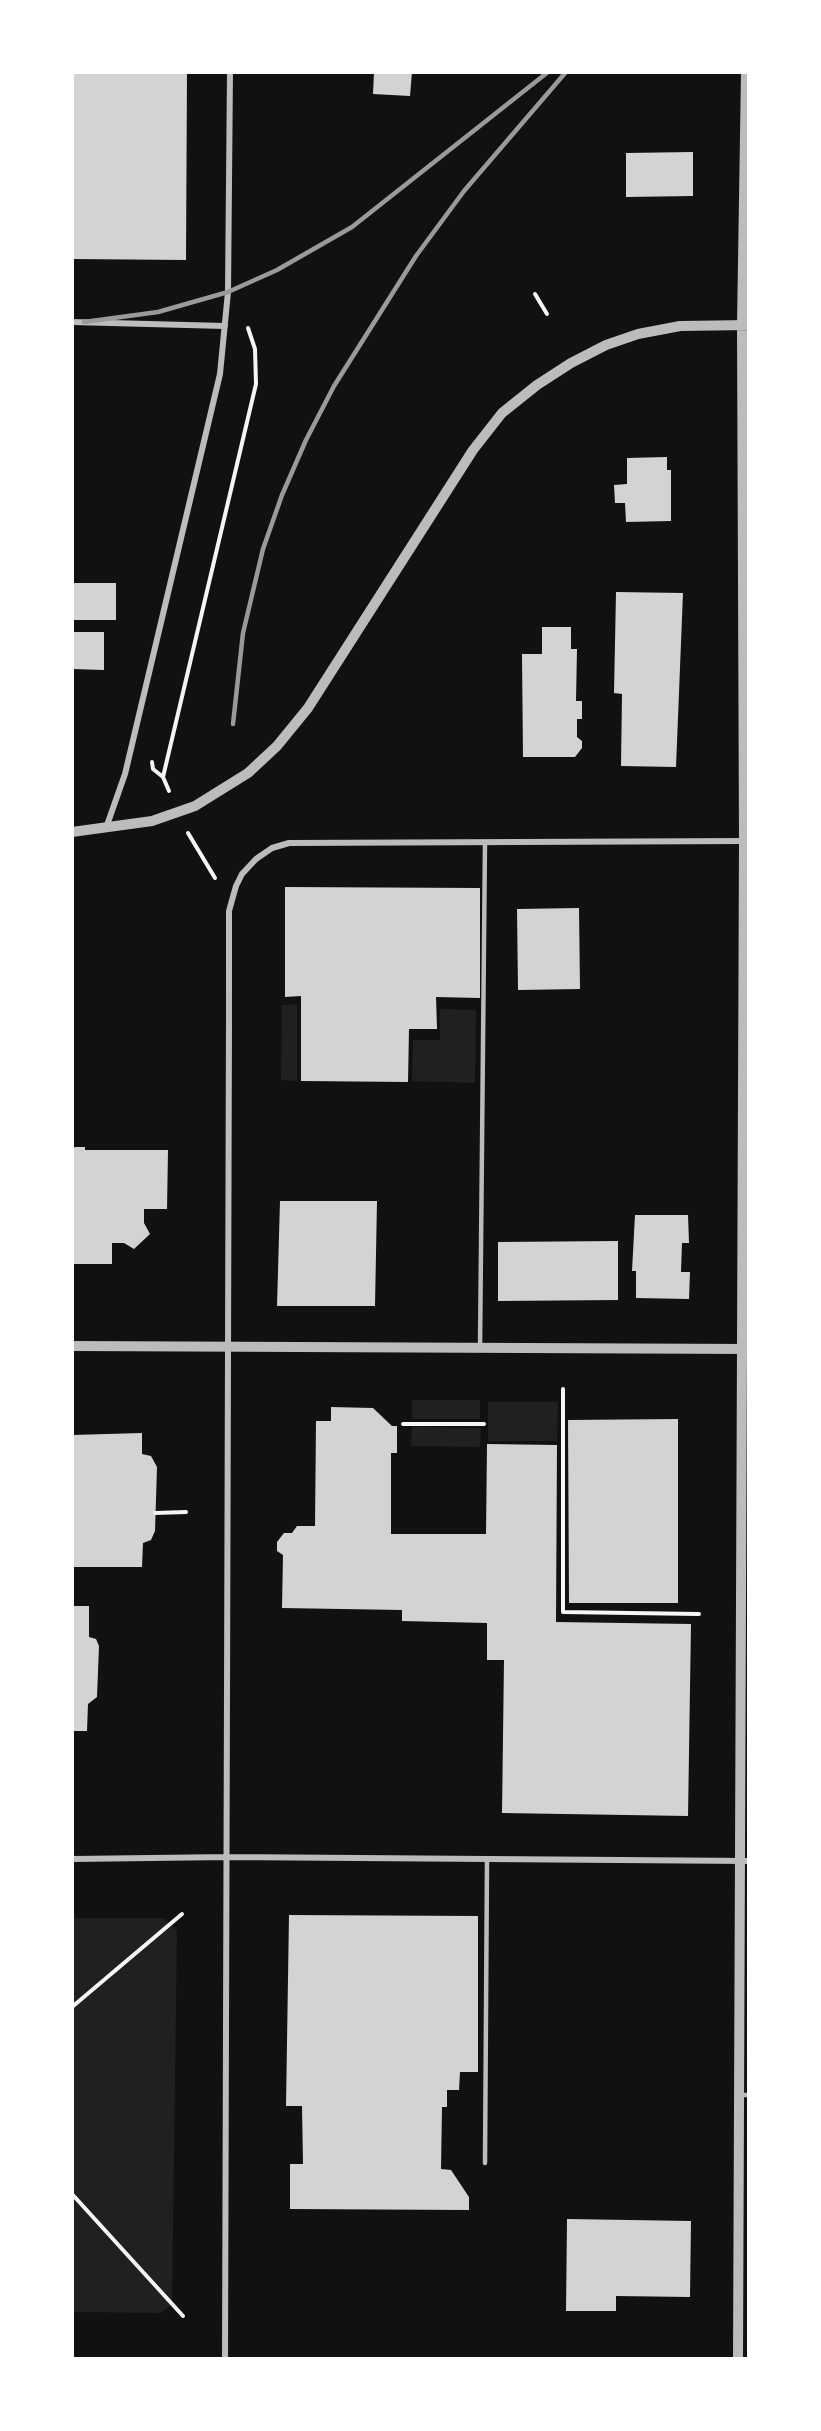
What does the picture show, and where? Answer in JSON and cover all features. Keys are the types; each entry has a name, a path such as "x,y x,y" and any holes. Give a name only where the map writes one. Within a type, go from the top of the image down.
{"street":[{"path":"105,830 125,774 220,374 228,292 230,72"},
{"path":"738,2359 744,2095 746,72"},
{"path":"72,322 225,326"},
{"path":"72,832 105,830 152,821 195,806 248,773 277,746 308,708 473,450 502,413 537,385 571,363 606,345 638,334 680,326 745,325"},
{"path":"225,2359 230,911 243,874 256,859 272,848 289,843 746,841"},
{"path":"72,1346 745,1349"},
{"path":"72,1859 228,1857 744,1860"}],"lane":[{"path":"480,1348 485,842"},
{"path":"485,2163 486,1860"}],"path":[{"path":"535,294 547,314"},
{"path":"169,793 163,777 256,384"},
{"path":"190,836 208,866"},
{"path":"563,1389 563,1612 699,1614"},
{"path":"403,1424 484,1424"},
{"path":"155,1513 186,1512"},
{"path":"72,2007 182,1914"},
{"path":"72,2194 183,2316"},
{"path":"72,2205 81,2206"}],"shaded area":[{"path":"297,1004 297,1081 281,1080 282,1005"},
{"path":"440,1009 476,1010 475,1083 412,1081 413,1040 440,1040"},
{"path":"412,1400 480,1400 480,1419 412,1419"},
{"path":"488,1402 558,1402 557,1441 488,1441"},
{"path":"412,1427 481,1428 480,1447 411,1446"},
{"path":"72,1918 163,1918 177,1930 172,2304 161,2313 72,2312"}],"building":[{"path":"72,72 187,72 186,260 72,259"},
{"path":"374,72 412,72 410,96 373,94"},
{"path":"693,152 693,196 626,197 626,153"},
{"path":"667,457 667,470 671,470 671,521 626,522 625,503 615,503 614,485 627,484 627,458"},
{"path":"72,583 116,583 116,620 72,620"},
{"path":"616,592 683,593 676,767 621,766 622,694 614,693"},
{"path":"542,627 571,627 571,649 577,649 576,701 582,701 582,719 577,719 577,737 582,741 582,748 575,757 523,757 522,654 542,654"},
{"path":"72,632 104,632 104,670 72,669"},
{"path":"285,887 480,888 480,998 436,997 437,1029 409,1029 408,1082 301,1081 301,996 285,997"},
{"path":"579,908 580,989 518,990 517,909"},
{"path":"85,1147 85,1150 168,1150 167,1209 144,1209 144,1223 150,1234 134,1249 124,1243 112,1243 112,1264 72,1264 72,1149"},
{"path":"280,1201 377,1201 375,1306 277,1306"},
{"path":"635,1215 688,1215 689,1243 682,1243 681,1272 690,1272 689,1299 636,1298 636,1271 632,1271"},
{"path":"618,1241 618,1300 498,1301 498,1242"},
{"path":"331,1407 373,1408 392,1426 397,1426 397,1453 391,1453 391,1534 486,1534 487,1444 557,1445 556,1622 691,1624 688,1816 502,1813 504,1660 487,1660 487,1623 402,1621 402,1610 282,1608 283,1555 277,1551 277,1542 284,1533 292,1533 297,1526 315,1526 316,1421 331,1421"},
{"path":"678,1419 678,1603 569,1603 568,1420"},
{"path":"142,1433 142,1454 151,1456 157,1467 155,1531 151,1540 143,1543 142,1567 72,1567 72,1435"},
{"path":"72,1606 89,1606 89,1637 96,1639 99,1646 97,1697 88,1704 87,1731 72,1731"},
{"path":"289,1915 478,1916 478,2072 460,2072 459,2090 447,2090 447,2107 442,2107 441,2169 451,2170 469,2197 469,2210 290,2209 290,2164 303,2164 302,2106 286,2106"},
{"path":"567,2219 691,2221 690,2297 616,2296 616,2311 566,2311"}],"railway":[{"path":"84,322 158,312 228,292 277,270 352,227 548,72"},
{"path":"233,724 243,633 263,549 282,495 306,440 334,386 416,256 464,191 566,72"}]}
